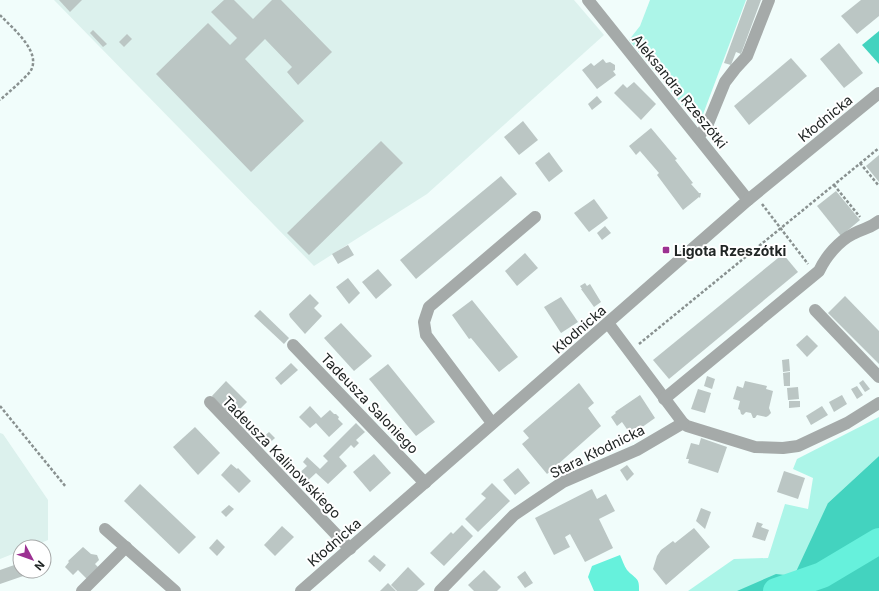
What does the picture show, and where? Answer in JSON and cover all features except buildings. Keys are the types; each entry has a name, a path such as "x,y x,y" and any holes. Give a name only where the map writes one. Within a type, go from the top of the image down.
{"street":[{"name":"Aleksandra Rzeszótki","path":"588,0 748,200"},
{"path":"698,137 707,126 725,82 747,56 769,0"},
{"name":"Kłodnicka","path":"301,591 748,200 879,93"},
{"path":"492,423 426,335 424,322 429,307 535,216"},
{"path":"664,399 816,274 829,254 838,246 853,234 875,225"},
{"path":"815,310 879,377"},
{"path":"608,323 664,399 687,426 755,446 783,448 798,446 815,439 847,423 879,403"},
{"name":"Tadeusza Saloniego","path":"293,345 425,483"},
{"name":"Tadeusza Kalinowskiego","path":"210,402 350,549"},
{"name":"Stara Kłodnicka","path":"440,591 514,515 563,482 637,450 683,423"},
{"path":"105,529 175,591"},
{"path":"82,591 126,547"}],"path":[{"path":"0,15 31,48 33,56 33,64 30,71 0,100"},
{"path":"629,352 879,148"},
{"path":"860,163 877,181 879,186"},
{"path":"834,185 849,204 875,225"},
{"path":"761,202 816,274"},
{"path":"0,406 66,487"}],"shaded area":[{"path":"54,0 574,0 604,35 427,194 314,266"},
{"path":"650,0 746,0 699,125 629,40 640,26"},
{"path":"879,31 879,64 862,45"},
{"path":"879,417 879,456 828,503 879,591 688,591 734,559 768,558 785,504 808,509 813,478 793,469 797,459"},
{"path":"0,433 3,434 48,500 48,539 12,539 12,554 0,559"},
{"path":"879,456 879,591 737,591 776,574 794,576 828,503"},
{"path":"620,555 627,570 638,581 639,591 594,591 588,577 592,566"}],"waterway":[{"path":"776,591 822,575 879,541"}],"place":[{"name":"Ligota Rzeszótki","path":"666,250"}]}
